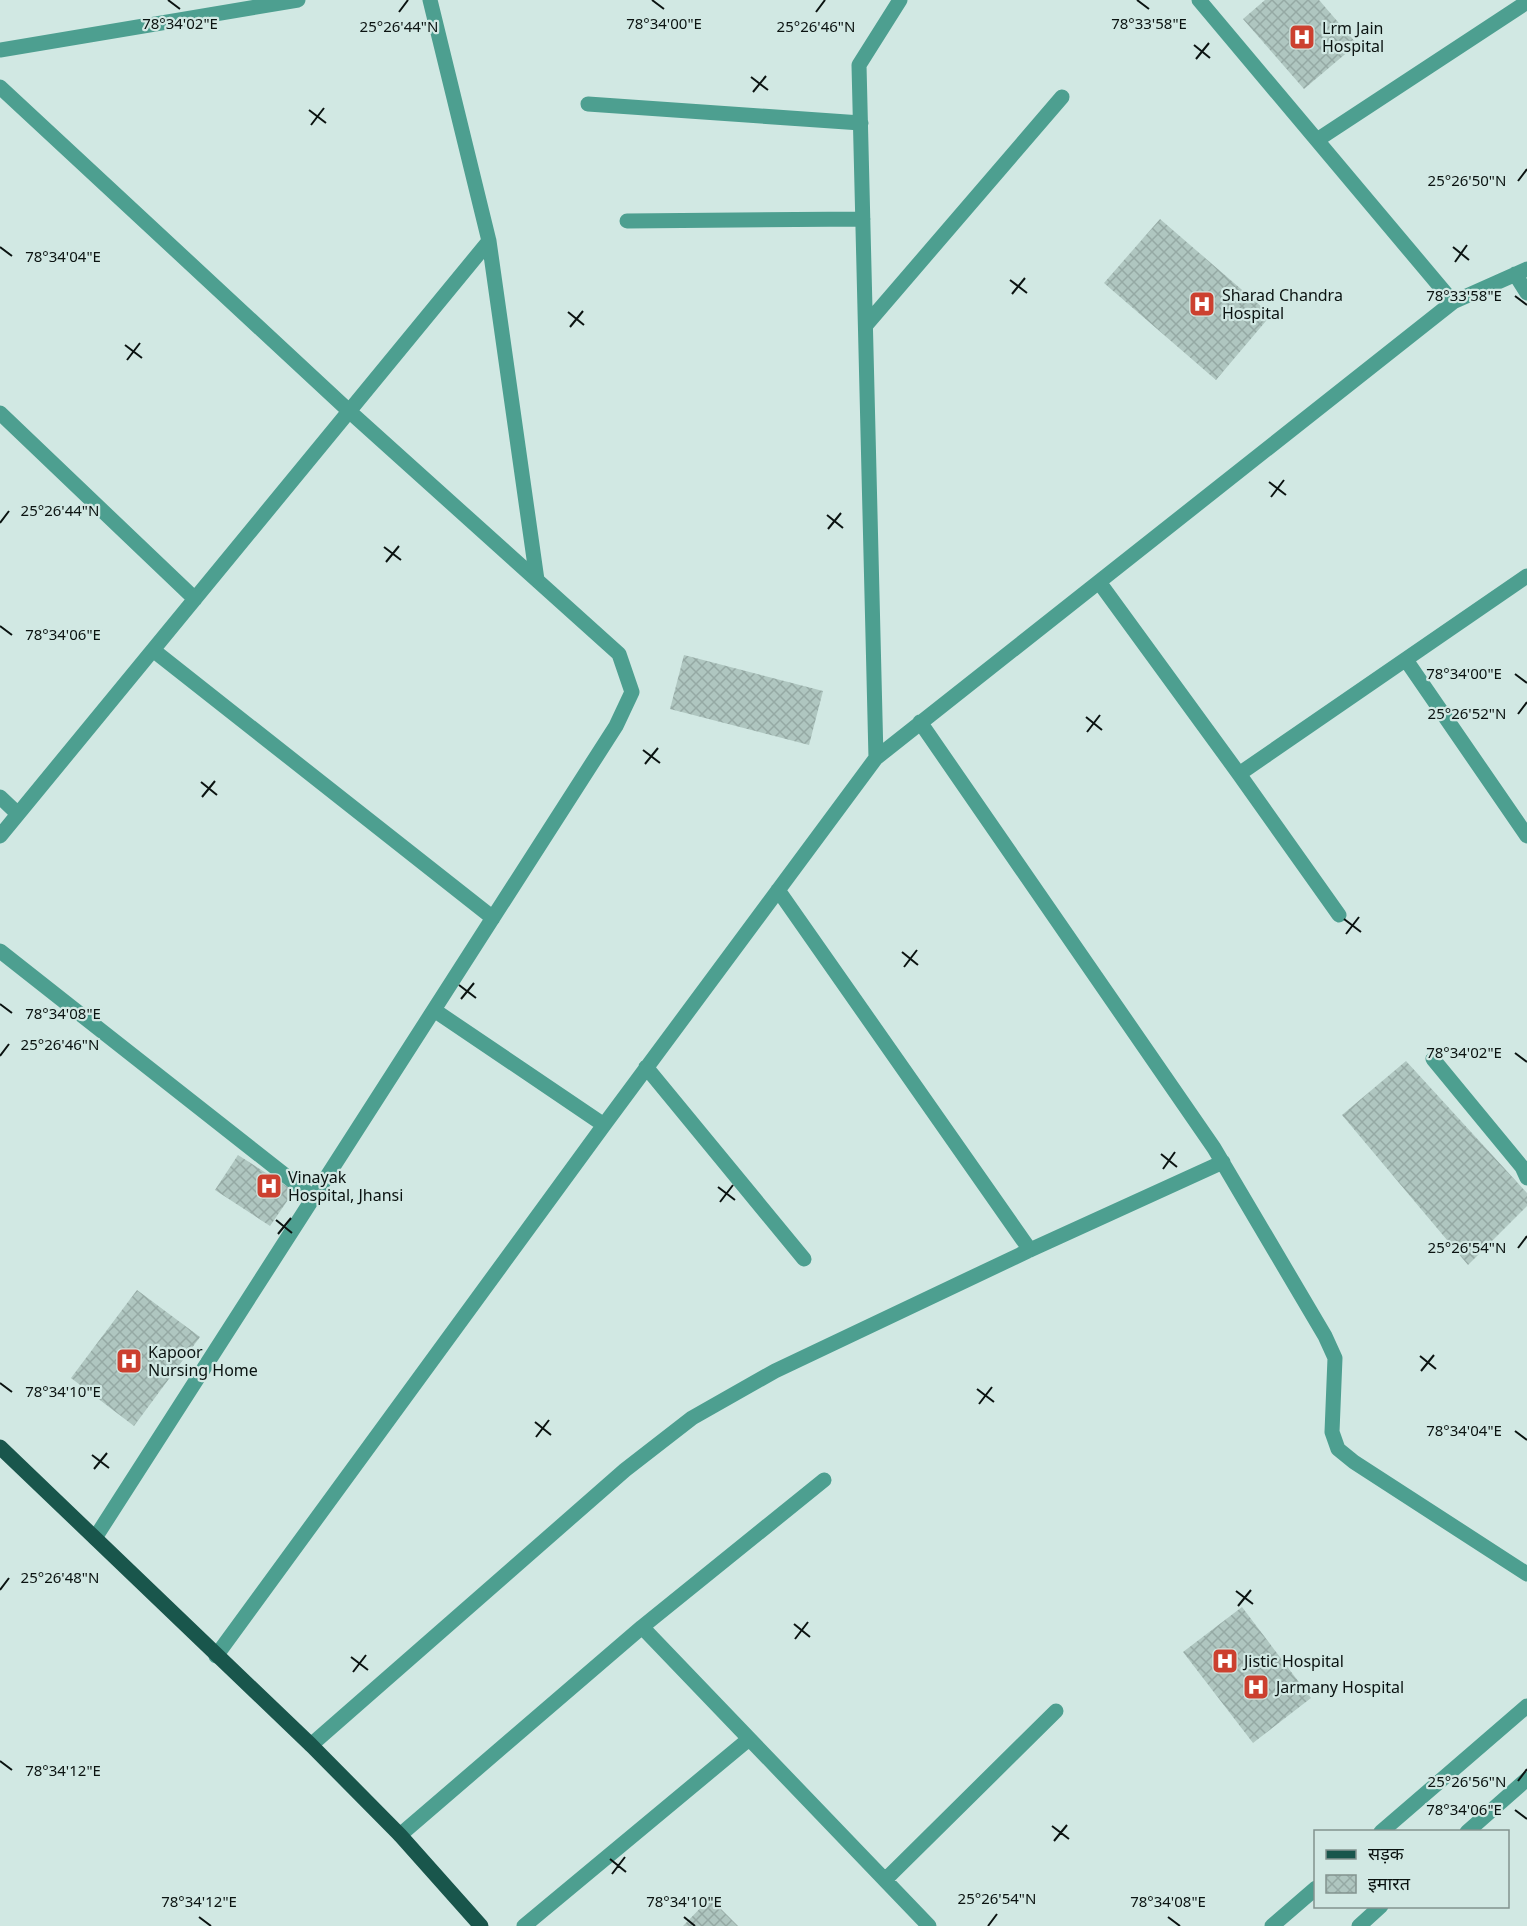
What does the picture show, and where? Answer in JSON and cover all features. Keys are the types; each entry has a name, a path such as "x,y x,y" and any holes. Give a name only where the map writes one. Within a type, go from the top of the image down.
{"main road":[{"path":"0,1447 310,1745 400,1835 481,1926"}],"street":[{"path":"0,50 298,0"},
{"path":"430,0 489,241 537,580"},
{"path":"876,758 859,65 900,0"},
{"path":"1199,0 1453,302"},
{"path":"1317,140 1527,2"},
{"path":"0,87 349,411 619,654 632,692 616,726 95,1538"},
{"path":"866,325 1062,97"},
{"path":"588,104 861,123"},
{"path":"627,220 863,219"},
{"path":"0,836 489,241"},
{"path":"216,1656 646,1067 876,758 1453,302 1521,272 1527,293"},
{"path":"0,413 195,599"},
{"path":"1239,774 1527,576"},
{"path":"1099,582 1338,915"},
{"path":"153,650 493,918"},
{"path":"1406,660 1527,836"},
{"path":"920,723 1223,1162 1325,1336 1335,1358 1332,1432 1338,1449 1354,1462 1527,1574"},
{"path":"0,797 18,814"},
{"path":"778,890 1030,1250"},
{"path":"0,951 314,1198"},
{"path":"434,1010 604,1125"},
{"path":"1433,1059 1522,1167 1527,1178"},
{"path":"646,1067 804,1259"},
{"path":"310,1745 625,1470 692,1418 774,1371 1223,1162"},
{"path":"400,1835 642,1628 824,1480"},
{"path":"642,1628 929,1926"},
{"path":"1384,1830 1527,1706"},
{"path":"885,1880 1056,1711"},
{"path":"524,1926 749,1739"},
{"path":"1469,1830 1527,1779"},
{"path":"1272,1926 1314,1890"},
{"path":"1359,1926 1379,1908"}],"building":[{"path":"1265,0 1319,0 1357,44 1304,89 1243,19"},
{"path":"1160,219 1271,315 1216,380 1104,283"},
{"path":"684,655 823,691 809,745 670,709"},
{"path":"1406,1061 1527,1193 1527,1206 1468,1265 1342,1115"},
{"path":"238,1155 294,1191 270,1226 215,1190"},
{"path":"137,1290 200,1337 134,1426 71,1378"},
{"path":"1242,1607 1311,1698 1253,1743 1183,1652"},
{"path":"710,1898 738,1926 683,1926"}],"place":[{"name":"Lrm Jain Hospital","path":"1302,37"},
{"name":"Sharad Chandra Hospital","path":"1202,304"},
{"name":"Vinayak Hospital, Jhansi","path":"269,1186"},
{"name":"Kapoor Nursing Home","path":"129,1361"},
{"name":"Jistic Hospital","path":"1225,1661"},
{"name":"Jarmany Hospital","path":"1256,1687"}]}
